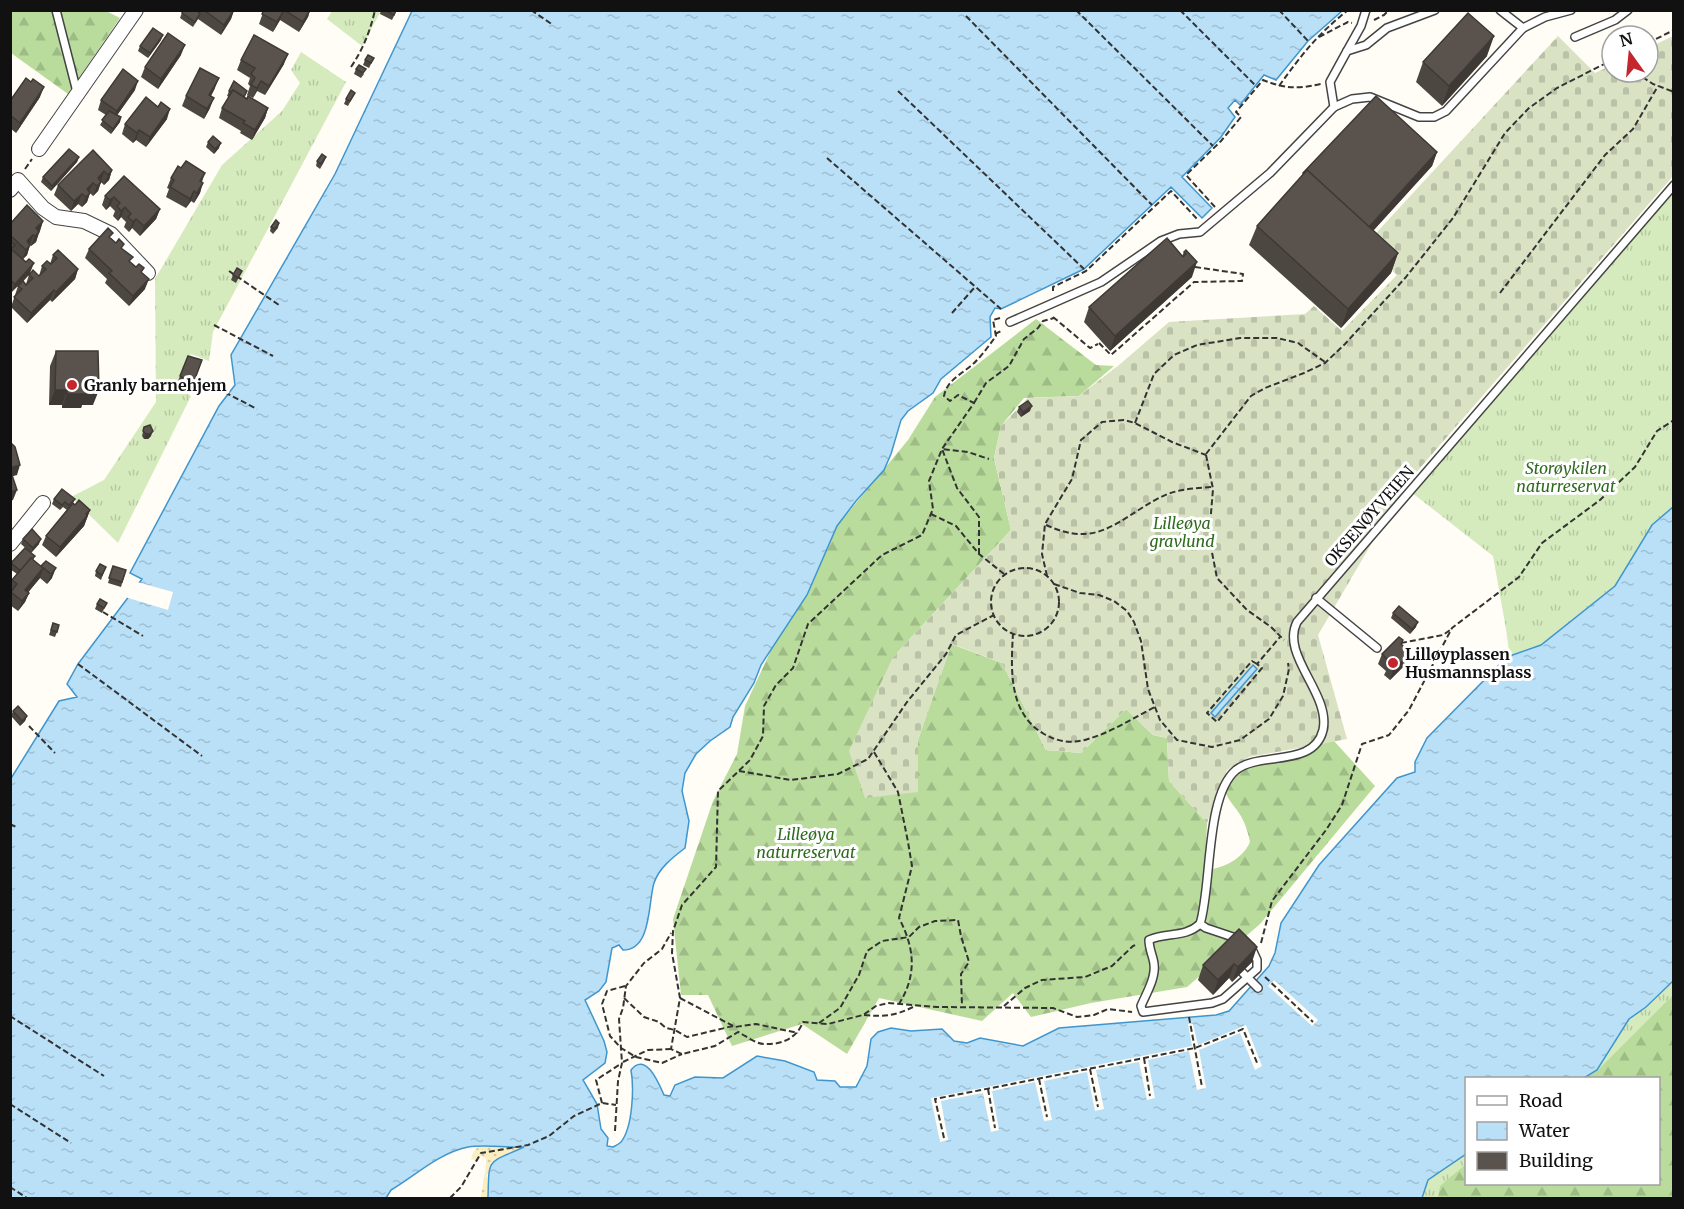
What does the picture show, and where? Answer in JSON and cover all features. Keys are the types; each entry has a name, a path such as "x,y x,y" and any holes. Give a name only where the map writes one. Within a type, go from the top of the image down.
{"street":[{"path":"39,149 136,10"},
{"path":"14,185 56,217 84,221 111,234 148,273"},
{"path":"10,544 43,503"}],"lane":[{"path":"56,10 77,93"},
{"path":"1334,107 1330,82 1361,26 1366,10"},
{"path":"1347,51 1366,45 1387,28 1434,10"},
{"path":"1500,10 1523,28"},
{"path":"1010,322 1101,282 1161,241 1179,234 1200,232 1270,173 1334,107 1352,99 1370,97 1419,117 1434,117 1446,111 1523,28 1545,17 1571,10"},
{"path":"1575,37 1615,20 1628,10"},
{"name":"OKSENØYVEIEN","path":"1200,924 1220,795 1227,780 1237,769 1250,763 1296,755 1313,746 1322,733 1324,722 1321,705 1294,647 1293,629 1316,598 1674,185"},
{"path":"1316,598 1377,648"},
{"path":"1200,924 1215,932 1237,938 1252,948 1257,960 1257,969 1223,999 1143,1012 1141,1006 1154,972 1149,940 1157,936 1186,933 1200,924"},
{"path":"1242,972 1258,988"}],"path":[{"path":"351,67 362,51 370,32 375,10"},
{"path":"531,10 553,25"},
{"path":"1076,10 1213,146"},
{"path":"1180,10 1255,85"},
{"path":"1279,10 1308,41"},
{"path":"1279,86 1308,46 1323,30 1348,10"},
{"path":"966,16 1152,206"},
{"path":"1660,37 1674,30"},
{"path":"1285,641 1271,627 1247,610 1217,578 1209,537 1213,487 1206,455 1251,396 1325,363 1406,277 1453,219 1504,133 1529,108 1557,88 1600,66"},
{"path":"1210,214 1216,208 1186,175 1221,141 1241,117 1236,112 1263,80 1279,86 1298,88 1330,82"},
{"path":"1655,84 1674,92"},
{"path":"1500,292 1605,155 1633,129 1658,86"},
{"path":"897,91 1084,269"},
{"path":"14,185 39,149"},
{"path":"827,158 1001,309"},
{"path":"1054,302 1053,287 1086,271 1171,190 1201,222"},
{"path":"1043,306 1090,348 1100,343 1111,355 1194,282 1242,281 1243,277 1243,274 1186,265"},
{"path":"230,271 279,305"},
{"path":"952,313 975,287"},
{"path":"995,334 993,320 1005,316 1010,322"},
{"path":"615,1131 621,1064 619,1019 626,986 644,963 662,950 673,931 682,904 716,867 718,791 750,760 763,736 764,706 776,685 794,668 808,624 882,555 922,535 933,509 929,481 942,449 986,383 1009,366 1024,339 1043,321 1054,318"},
{"path":"214,325 273,356"},
{"path":"974,403 958,395 950,401 944,396 945,390 955,377 976,362 995,334 1004,330"},
{"path":"1135,423 1154,374 1174,355 1197,345 1240,338 1277,338 1298,343 1325,363"},
{"path":"201,380 257,409"},
{"path":"1047,576 1042,555 1045,524 1072,480 1081,440 1102,422 1124,420 1135,423 1172,442 1206,455"},
{"path":"1377,648 1443,635 1519,577 1542,543 1600,500 1635,467 1657,431 1674,420"},
{"path":"942,449 968,452 989,459"},
{"path":"942,449 957,488 979,517 979,554"},
{"path":"1045,524 1062,532 1081,535 1107,530 1160,497 1187,488 1213,487"},
{"path":"931,514 956,526 979,554 1005,575"},
{"path":"1026,568 1037,570 1047,576 1054,584 1059,605 1050,626 1030,636 1013,633 1000,625 991,605 992,593 997,583 1005,575 1026,568"},
{"path":"1054,584 1080,593 1100,595 1114,601 1127,611 1141,641 1149,689 1160,720 1177,740 1212,747 1240,740 1269,719 1283,696 1289,669 1287,660"},
{"path":"103,612 144,636"},
{"path":"739,771 791,780 838,774 868,759 907,702 946,654 956,636 994,615"},
{"path":"1257,960 1272,901 1326,830 1342,805 1362,744 1389,735 1409,710 1452,628"},
{"path":"1013,633 1013,685 1018,705 1026,720 1051,738 1069,743 1087,739 1115,729 1155,707"},
{"path":"1257,664 1280,637"},
{"path":"1252,661 1257,664 1262,668 1216,722 1207,713 1252,661"},
{"path":"78,664 202,756"},
{"path":"29,726 55,753"},
{"path":"873,752 898,792 912,866 899,918 909,937 912,968 907,990 899,1004"},
{"path":"10,824 16,827"},
{"path":"819,1023 840,1008 859,975 867,951 882,941 909,937 919,927 935,921 958,920 969,962 961,974 963,1007"},
{"path":"671,1049 680,998 672,953 673,931"},
{"path":"1004,1006 1025,988 1042,980 1085,977 1112,966 1133,946 1149,940"},
{"path":"1261,973 1313,1022"},
{"path":"626,986 607,991 602,1004 610,1036 621,1048 636,1057 662,1063 682,1054 716,1046 738,1032 762,1044 786,1041 799,1033 803,1022 828,1024 863,1015 876,1006 888,1003 915,1006 1053,1008 1077,1017 1108,1009 1143,1012"},
{"path":"624,998 644,1017 687,1037 733,1026 756,1024 799,1033"},
{"path":"680,998 733,1026"},
{"path":"863,1015 882,1017 898,1015 915,1006"},
{"path":"1189,1012 1202,1087"},
{"path":"10,1016 104,1076"},
{"path":"944,1138 935,1099 1195,1048 1243,1029 1258,1065"},
{"path":"602,1102 596,1080 621,1064 648,1050 671,1049 682,1054"},
{"path":"1144,1058 1150,1096"},
{"path":"1090,1069 1098,1107"},
{"path":"1039,1079 1047,1117"},
{"path":"988,1089 995,1128"},
{"path":"450,1198 481,1153 528,1145 549,1136 574,1116 602,1102 616,1105"},
{"path":"10,1104 71,1143"},
{"path":"10,1187 27,1198"}],"green space":[{"path":"11,11 106,11 120,18 68,94 11,53"},
{"path":"332,11 381,11 362,46 327,19"},
{"name":"Lilleøya gravlund","path":"1558,36 1595,73 1600,71 1600,84 1660,84 1660,42 1673,36 1673,176 1407,483 1318,635 1347,739 1249,757 1227,770 1207,823 1169,781 1167,738 1153,735 1126,709 1081,753 1046,750 1002,663 952,644 918,740 918,792 865,798 849,751 893,657 1011,530 994,458 1001,426 1028,398 1079,396 1169,322 1305,314 1314,306 1342,331 1397,275 1365,245"},
{"path":"301,52 346,82 213,332 209,361 191,354 178,387 191,396 118,543 71,497 104,480 156,402 155,279 222,165 282,111 300,83 291,70"},
{"name":"Storøykilen naturreservat","path":"1673,193 1673,1044 1643,1077 1465,1077 1465,1185 1533,1198 1258,1198 1534,838 1506,629 1493,556 1411,492"},
{"name":"Lilleøya naturreservat","path":"1036,319 1096,365 1114,366 1079,396 1024,398 1001,426 994,458 1011,530 893,657 918,792 918,740 951,644 1002,663 1046,750 1081,753 1126,709 1153,735 1167,738 1169,781 1207,823 1205,870 1218,868 1231,862 1247,848 1250,842 1243,820 1228,798 1224,787 1237,769 1296,755 1313,746 1334,741 1375,786 1260,924 1187,987 1091,1003 1031,1017 1013,993 982,1021 879,998 847,1054 802,1024 732,1046 708,995 681,995 673,919 713,801 737,754 745,706 773,646 807,595 837,526 908,440 935,397"},
{"path":"1673,995 1673,1198 1438,1198 1440,1186 1465,1165 1465,1185 1660,1185 1660,1077 1586,1077 1598,1070"}],"sand":[{"path":"479,1146 528,1146 495,1160 487,1175 488,1198 481,1196 486,1158 481,1156 478,1161 471,1159"}],"water":[{"path":"412,11 1342,11 1308,41 1276,80 1264,75 1240,105 1235,100 1228,108 1235,117 1221,137 1182,177 1212,208 1202,218 1171,187 1084,269 1001,309 995,308 990,317 991,337 941,379 933,393 908,411 901,420 884,470 837,526 807,595 761,665 730,727 696,754 685,773 682,791 689,821 685,848 666,864 656,878 647,924 639,942 632,948 623,950 619,945 612,948 606,982 599,991 585,1000 607,1052 605,1063 583,1080 597,1104 601,1129 608,1138 607,1146 613,1147 621,1142 628,1127 632,1107 631,1070 637,1065 642,1064 647,1067 664,1095 670,1096 675,1085 695,1077 723,1078 757,1056 785,1061 814,1072 817,1080 835,1081 840,1087 856,1087 867,1066 871,1039 878,1032 891,1028 911,1031 942,1029 954,1041 967,1043 980,1038 1023,1046 1059,1028 1216,1015 1229,1011 1269,966 1275,953 1281,923 1319,865 1397,778 1415,772 1415,762 1427,738 1507,657 1541,645 1615,586 1652,525 1673,507 1673,981 1646,1007 1629,1019 1597,1070 1586,1077 1465,1077 1465,1155 1428,1180 1422,1198 488,1198 492,1163 524,1147 482,1146 457,1150 437,1159 391,1190 386,1198 11,1198 10,780 59,701 77,697 67,684 78,664 142,579 130,573 219,406 235,385 231,355 335,174"},
{"path":"1253,665 1257,669 1215,717 1211,713"}],"pier":[{"path":"137,582 173,592 168,610 125,597"},
{"path":"1274,980 1318,1020 1312,1026 1268,986"},
{"path":"1188,1024 1193,1024 1198,1045 1246,1025 1262,1066 1255,1070 1240,1033 1199,1050 1206,1088 1197,1090 1189,1051 1148,1060 1155,1098 1147,1100 1139,1062 1096,1070 1104,1109 1095,1111 1087,1072 1044,1081 1052,1120 1044,1121 1035,1082 992,1091 999,1130 991,1132 983,1093 941,1101 948,1140 940,1142 931,1098 1192,1046"}],"building":[{"path":"183,10 196,10 200,14 195,22 182,13"},
{"path":"204,10 234,10 224,25"},
{"path":"264,10 284,10 277,22 262,14"},
{"path":"284,10 310,10 303,22"},
{"path":"385,10 396,10 394,15"},
{"path":"1468,13 1494,36 1449,86 1423,62"},
{"path":"153,28 163,35 150,53 140,46"},
{"path":"168,33 185,45 161,79 145,67"},
{"path":"254,35 288,54 269,86 261,81 257,88 251,85 255,78 251,74 255,68 241,60"},
{"path":"368,55 374,58 371,63 365,60"},
{"path":"359,65 366,69 363,73 356,69"},
{"path":"200,68 219,78 209,95 214,98 207,109 186,96"},
{"path":"123,69 138,81 117,111 101,100"},
{"path":"26,78 31,82 33,79 44,87 20,123 10,115 10,101"},
{"path":"234,81 247,91 244,97 233,90 229,91"},
{"path":"233,90 268,108 255,130 243,123 245,121 222,108"},
{"path":"351,90 355,93 350,101 346,99"},
{"path":"1376,96 1437,152 1369,227 1307,170 1303,173"},
{"path":"146,97 158,107 161,102 170,109 150,137 139,130 137,133 125,124"},
{"path":"109,111 121,117 113,129 102,120"},
{"path":"213,136 221,143 215,149 208,142"},
{"path":"69,149 79,157 52,186 43,177"},
{"path":"93,150 112,170 108,175 104,171 98,178 101,182 97,186 93,183 87,189 90,193 86,197 82,194 74,201 58,185"},
{"path":"322,154 326,157 321,164 317,161"},
{"path":"186,161 205,173 200,181 203,183 197,193 194,191 190,199 170,187 174,180 171,178 178,166 181,168"},
{"path":"1307,170 1398,253 1348,309 1257,226"},
{"path":"124,176 160,209 144,226 136,219 133,222 128,217 131,214 125,207 121,211 117,206 120,203 114,197 110,200 105,196"},
{"path":"27,205 43,221 36,228 39,232 27,241 30,245 26,250 10,235 10,224"},
{"path":"276,220 279,223 275,229 271,227"},
{"path":"108,228 113,233 109,237 116,243 119,239 124,244 121,248 133,257 129,261 136,267 139,264 144,268 141,272 149,279 133,296 109,273 112,271 89,249"},
{"path":"1167,238 1183,257 1186,250 1197,262 1115,336 1089,307"},
{"path":"10,241 15,245 11,249 26,262 29,259 34,263 15,284 10,280"},
{"path":"58,250 78,269 31,313 14,297 22,289 18,286 23,281 26,285 33,278 29,275 33,270 39,276 46,269 42,266 47,261 51,264 57,258 53,255"},
{"path":"237,268 242,271 238,278 233,275"},
{"path":"56,351 98,351 99,390 86,390 86,394 67,394 67,390 55,390"},
{"path":"188,356 202,360 193,384 180,376"},
{"path":"1028,401 1032,406 1023,412 1019,407"},
{"path":"150,425 153,431 146,434 143,431 144,427"},
{"path":"10,442 15,447 20,465 10,468"},
{"path":"10,469 17,490 10,492"},
{"path":"62,489 75,499 69,505 65,502 62,505 54,499"},
{"path":"79,500 90,510 60,547 46,536 73,503 75,505"},
{"path":"32,529 41,539 33,548 23,539"},
{"path":"25,548 35,556 21,571 11,563"},
{"path":"31,558 43,568 25,590 29,593 22,601 11,592 17,584 12,580"},
{"path":"46,561 56,568 51,574 41,566"},
{"path":"100,564 106,567 102,575 96,571"},
{"path":"113,566 126,570 122,582 109,578"},
{"path":"100,599 107,603 104,608 97,604"},
{"path":"1399,606 1418,622 1412,629 1393,613"},
{"path":"53,623 59,625 57,632 51,630"},
{"path":"1399,637 1403,640 1401,644 1411,653 1393,670 1388,665 1389,661 1382,654"},
{"path":"18,706 27,716 22,721 13,711"},
{"path":"1239,929 1257,947 1238,967 1234,964 1218,980 1203,965"}],"place":[{"name":"Granly barnehjem","path":"72,385"},
{"name":"Lilløyplassen Husmannsplass","path":"1393,663"}]}
